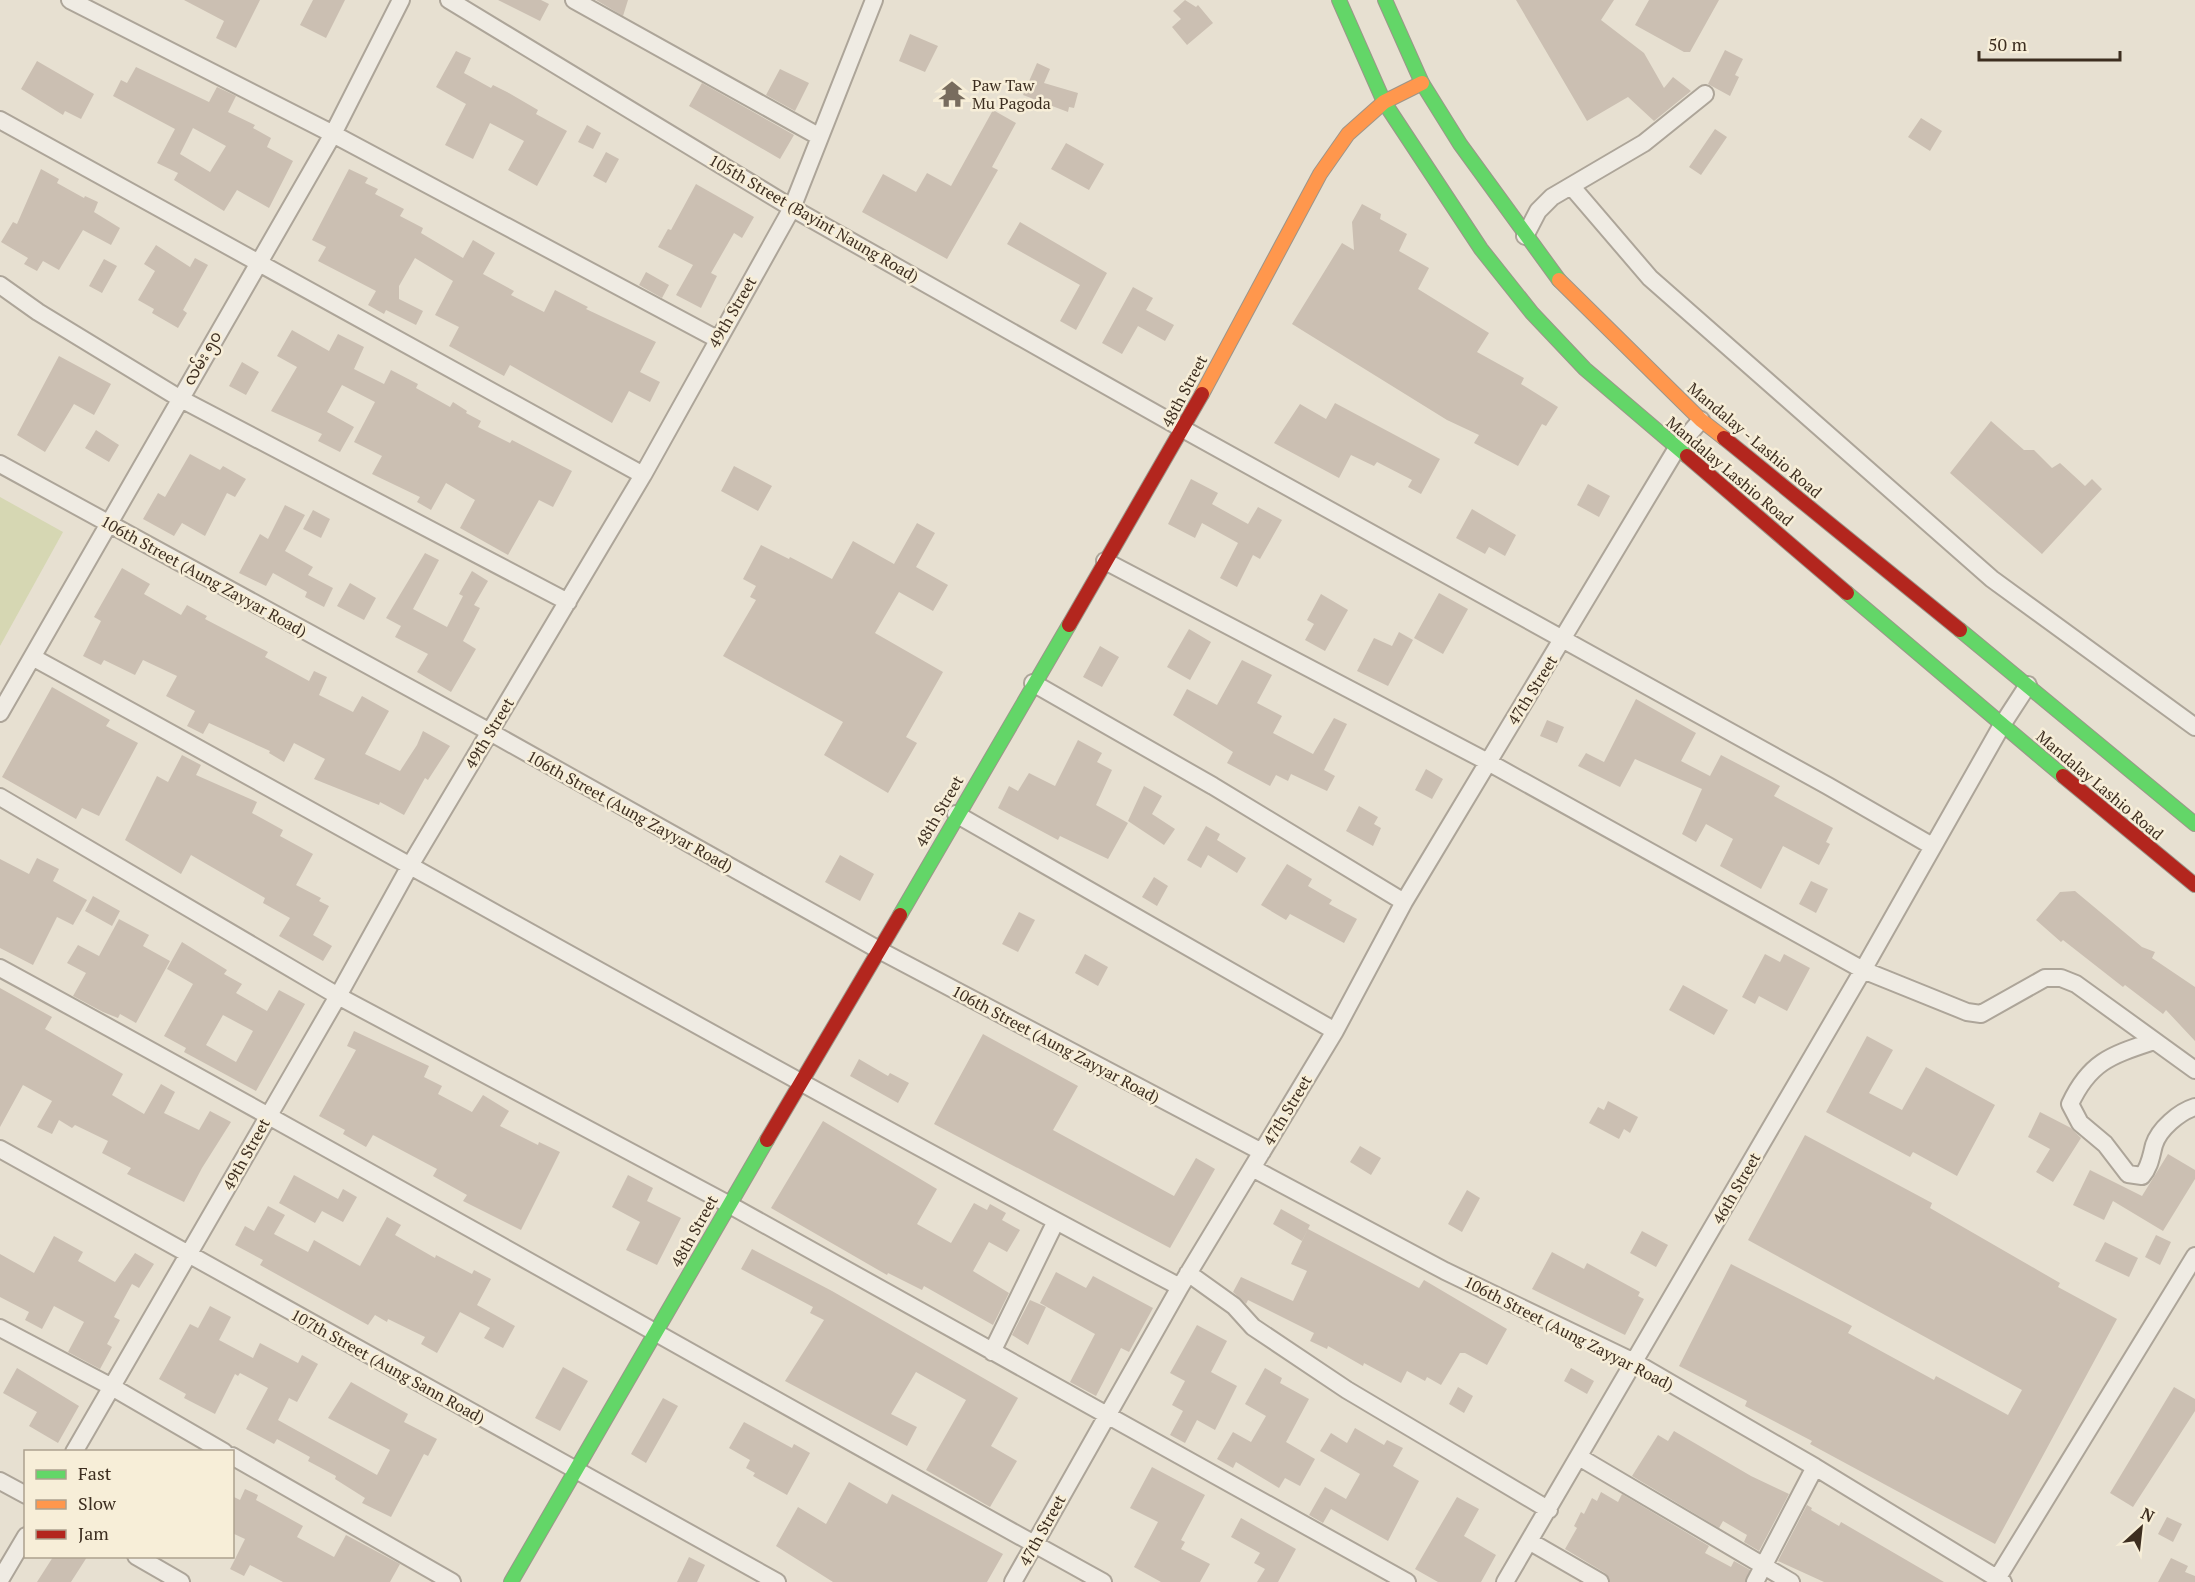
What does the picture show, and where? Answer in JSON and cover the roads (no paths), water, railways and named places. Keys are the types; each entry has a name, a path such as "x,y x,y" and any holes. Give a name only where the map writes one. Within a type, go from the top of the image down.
{"main road":[{"name":"Mandalay Lashio Road","path":"1339,0 1384,102 1465,215 1480,249 1532,314 1585,369 1612,385 1677,448 1906,636 2002,725 2195,885"},
{"name":"Mandalay - Lashio Road","path":"1384,0 1422,82 1494,201 1525,236 1564,287 1634,362 1925,609 2028,685 2195,824"},
{"name":"48th Street","path":"511,1582 728,1204 801,1084 956,814 1183,429 1320,174 1348,134 1384,102 1422,82"}],"street":[{"path":"70,0 333,134 717,339"},
{"name":"လမ်း ၅၀","path":"0,713 110,524 179,398 333,134 401,0"},
{"name":"105th Street (Bayint Naung Road)","path":"450,0 792,208 1183,429 1932,846"},
{"name":"49th Street","path":"75,1450 338,996 411,864 643,475 792,208 874,0"},
{"path":"582,2 820,137"},
{"path":"1525,236 1538,211 1552,196 1644,143 1705,94"},
{"path":"0,120 643,475"},
{"path":"1572,186 1650,278 1992,579 2195,727"},
{"path":"0,285 38,312 179,398 568,602"},
{"name":"47th Street","path":"1013,1582 1106,1414 1184,1280 1335,1031 1404,902 1677,448 1701,420"},
{"name":"106th Street (Aung Zayyar Road)","path":"0,464 490,732 879,950 1262,1152"},
{"path":"1105,561 1488,762 1863,970 1967,1012 1981,1014 2045,978 2061,978 2076,984 2195,1070"},
{"path":"34,657 411,864 801,1084 1056,1221 1184,1280 1234,1306 1253,1327 1347,1390 1549,1510"},
{"path":"1033,683 1213,786 1404,902"},
{"name":"46th Street","path":"1505,1582 1863,970 2002,725 2028,685"},
{"path":"0,797 338,996 728,1204 1407,1582"},
{"path":"956,814 1335,1031"},
{"path":"0,968 269,1114 655,1334 1103,1582"},
{"path":"2154,1041 2110,1056 2097,1065 2080,1083 2070,1104 2072,1113 2105,1144 2128,1174 2142,1176 2148,1170 2155,1142 2163,1129 2195,1107"},
{"name":"107th Street (Aung Sann Road)","path":"0,1149 574,1471 777,1582"},
{"name":"106th Street (Aung Zayyar Road)","path":"1252,1168 1445,1271 1634,1362 1815,1467 1998,1581"},
{"path":"992,1352 1056,1221"},
{"path":"1998,1581 2195,1256"},
{"path":"0,1328 112,1387 221,1450"},
{"path":"234,1457 452,1582"},
{"path":"1579,1457 1759,1575 1791,1582"},
{"path":"1759,1575 1815,1467"},
{"path":"0,1481 24,1494"},
{"path":"0,1580 24,1539"},
{"path":"1529,1541 1600,1582"},
{"path":"138,1558 181,1582"}],"place":[{"name":"Paw Taw Mu Pagoda","path":"952,94"}]}
